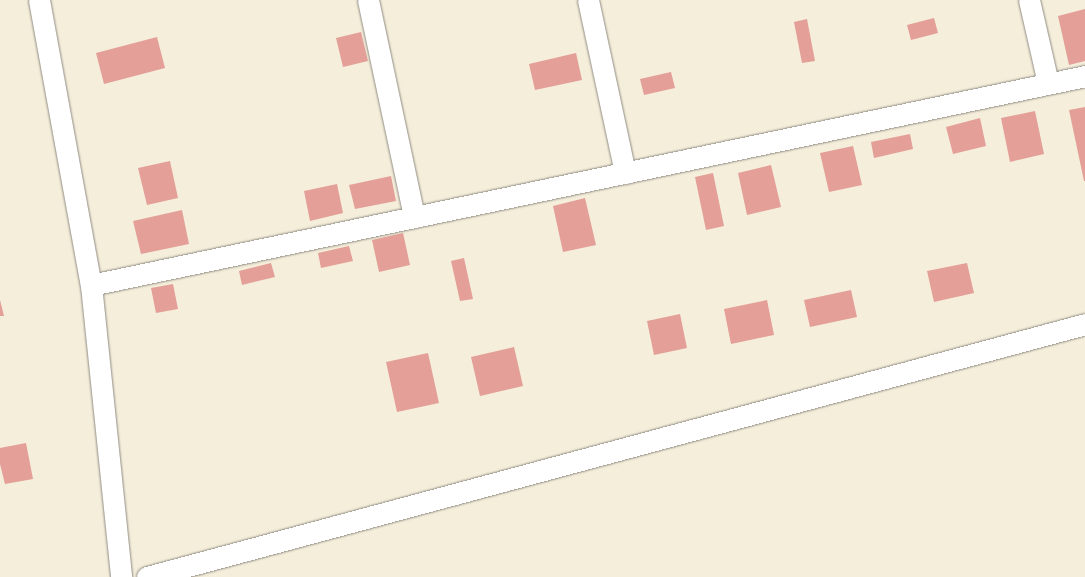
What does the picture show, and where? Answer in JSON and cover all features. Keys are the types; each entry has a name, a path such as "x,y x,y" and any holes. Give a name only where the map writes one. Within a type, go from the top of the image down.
{"street":[{"path":"39,0 91,285 121,577"},
{"path":"368,0 414,217"},
{"path":"588,0 625,173"},
{"path":"1029,0 1048,83"},
{"path":"91,285 1085,76"},
{"path":"147,577 1085,324"}],"building":[{"path":"1085,9 1085,61 1069,65 1058,16"},
{"path":"934,18 938,33 911,40 907,25"},
{"path":"807,19 815,61 802,63 794,22"},
{"path":"361,32 368,61 343,67 336,38"},
{"path":"157,37 165,68 104,84 96,53"},
{"path":"576,53 582,80 535,90 529,64"},
{"path":"671,72 675,88 644,95 640,79"},
{"path":"1085,107 1085,181 1084,181 1069,110"},
{"path":"1035,111 1044,154 1010,162 1001,118"},
{"path":"980,118 986,146 953,154 946,127"},
{"path":"910,134 913,149 874,158 871,142"},
{"path":"853,146 862,185 829,192 820,153"},
{"path":"170,161 178,198 147,205 138,168"},
{"path":"771,165 781,207 747,215 738,173"},
{"path":"713,173 724,226 706,230 695,177"},
{"path":"391,176 396,201 355,209 349,185"},
{"path":"337,184 343,213 310,221 304,191"},
{"path":"585,198 596,245 563,252 553,206"},
{"path":"182,210 189,244 141,254 133,221"},
{"path":"403,233 410,265 379,272 372,240"},
{"path":"349,246 353,261 321,268 318,253"},
{"path":"464,258 473,299 460,301 451,261"},
{"path":"271,263 275,277 242,285 239,271"},
{"path":"967,263 974,293 934,302 927,271"},
{"path":"173,284 178,309 156,313 151,288"},
{"path":"851,290 857,317 810,327 804,300"},
{"path":"0,300 4,316 0,316"},
{"path":"767,300 774,335 731,344 724,309"},
{"path":"680,314 687,348 654,355 647,321"},
{"path":"514,347 523,386 480,396 471,357"},
{"path":"428,353 439,403 397,412 386,362"},
{"path":"26,443 33,479 5,484 0,464 0,448"}]}
